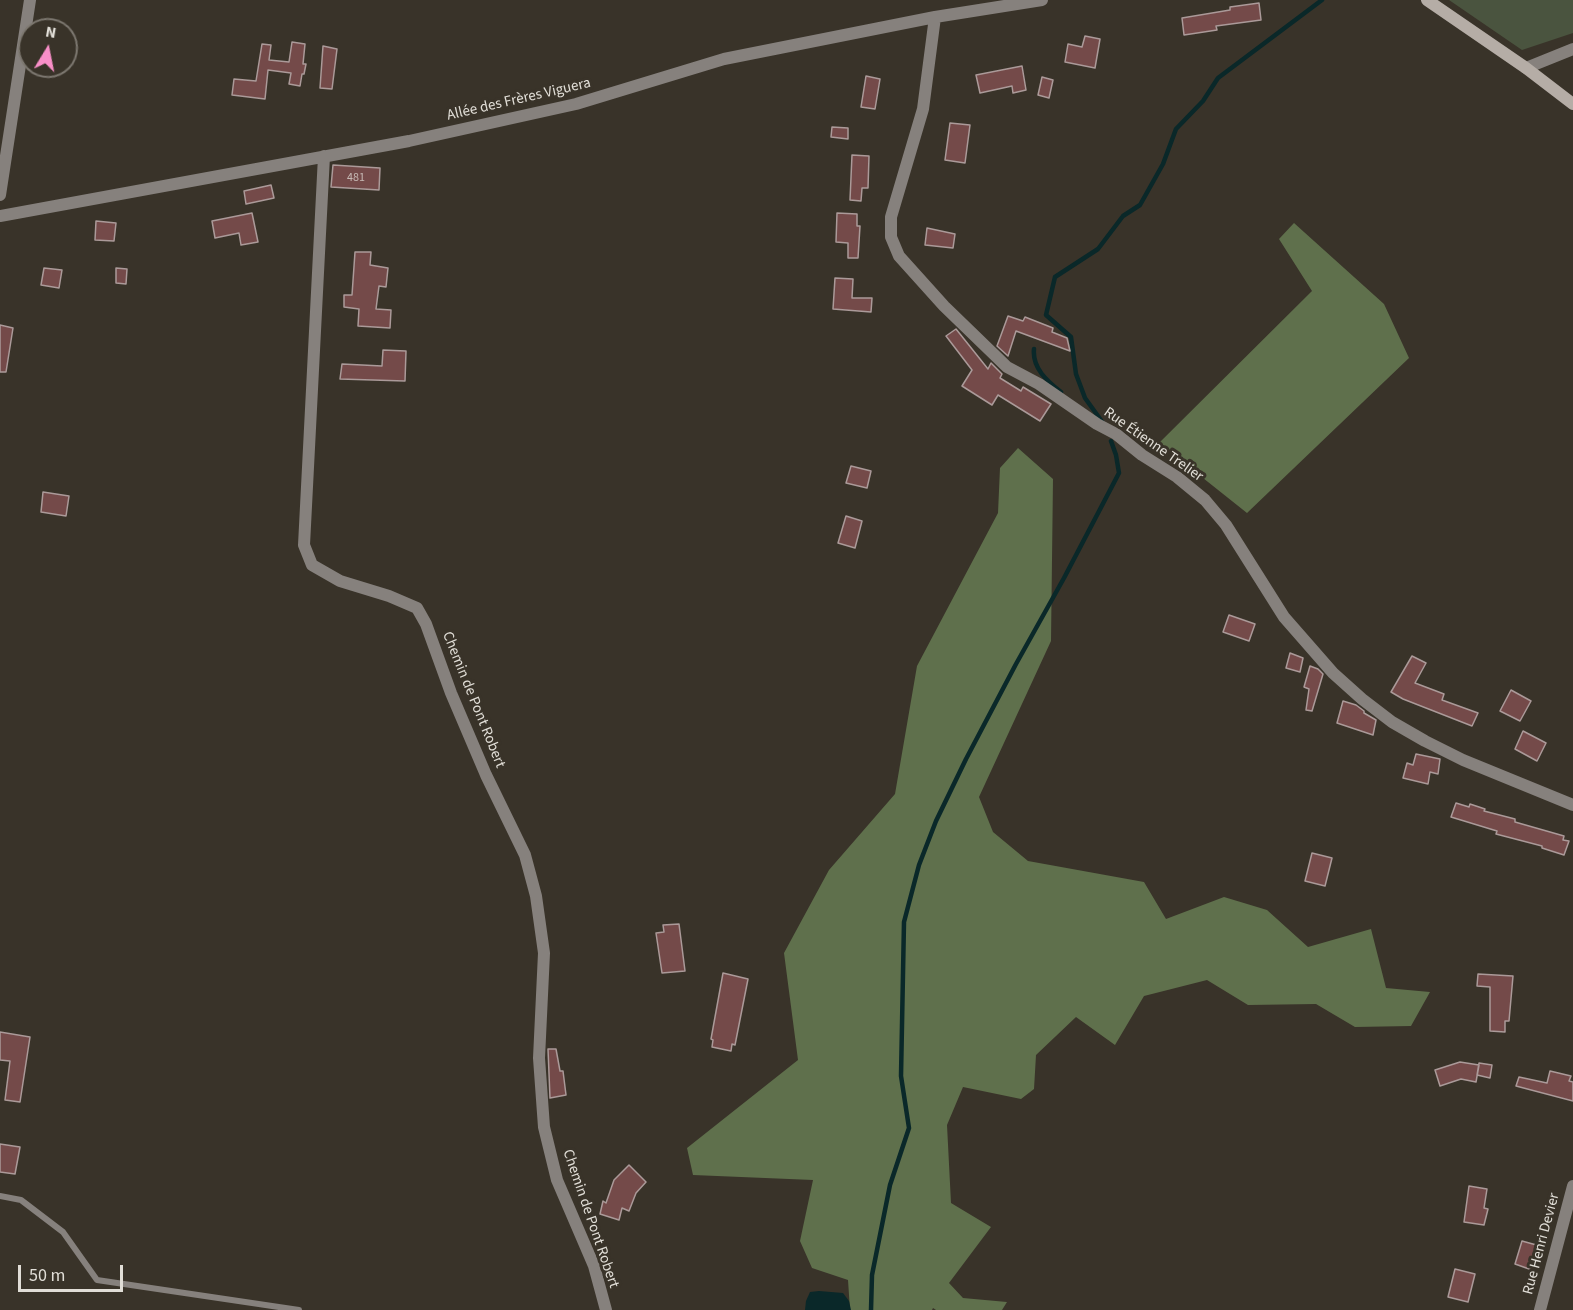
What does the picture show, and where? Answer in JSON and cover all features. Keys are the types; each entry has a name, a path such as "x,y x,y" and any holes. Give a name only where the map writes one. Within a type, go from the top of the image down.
{"street":[{"path":"0,195 30,0"},
{"name":"Allée des Frères Viguera","path":"0,216 409,141 565,107 724,59 935,16 1042,0"},
{"path":"1427,0 1526,68 1573,104"},
{"name":"Rue Étienne Trelier","path":"935,16 923,109 891,217 891,237 898,256 944,306 1007,367 1039,384 1097,424 1116,434 1205,500 1226,525 1284,617 1305,643 1362,699 1392,722 1425,741 1463,760 1573,805"},
{"path":"1526,68 1573,49"},
{"name":"Chemin de Pont Robert","path":"324,156 304,545 312,565 340,581 389,596 417,608 426,624 451,693 486,775 525,855 536,896 543,953 539,1058 544,1127 558,1180 594,1266 606,1310"},
{"name":"Rue Henri Devier","path":"1540,1310 1573,1186"}],"lane":[{"path":"0,1196 21,1200 63,1233 97,1280 299,1310"}],"green space":[{"path":"1449,0 1573,0 1573,33 1522,50"},
{"path":"1294,223 1384,304 1409,358 1247,513 1159,443 1312,291 1279,239"},
{"path":"1018,448 1053,479 1051,641 979,797 993,832 1028,861 1144,882 1166,919 1224,897 1267,910 1308,947 1371,929 1386,988 1430,992 1411,1026 1355,1027 1316,1004 1248,1005 1207,980 1144,996 1115,1045 1076,1017 1036,1055 1034,1089 1021,1099 963,1087 947,1125 951,1203 991,1227 949,1283 963,1298 1007,1302 1002,1310 936,1310 933,1308 932,1310 850,1310 848,1280 812,1268 800,1241 813,1180 693,1175 687,1148 798,1060 784,953 829,870 895,794 917,666 998,513 1000,468"}],"water":[{"path":"810,1292 843,1293 849,1301 851,1310 805,1310"}],"building":[{"path":"1259,3 1261,20 1216,26 1217,30 1184,35 1182,18"},
{"path":"1085,36 1100,39 1095,68 1065,62 1068,44 1082,47"},
{"path":"292,42 305,44 303,64 306,64 300,86 289,84 291,73 268,70 265,99 232,95 234,79 256,81 262,44 271,45 269,60 289,62"},
{"path":"323,46 337,49 332,89 320,88"},
{"path":"1022,66 1026,90 1013,93 1012,86 980,93 976,75"},
{"path":"866,76 880,79 875,109 861,107"},
{"path":"1042,77 1053,80 1049,98 1038,95"},
{"path":"950,123 970,125 965,163 945,160"},
{"path":"832,127 848,128 848,139 831,137"},
{"path":"852,155 869,156 868,188 862,188 861,201 850,200"},
{"path":"333,165 380,168 379,190 331,187"},
{"path":"271,185 274,198 246,204 244,191"},
{"path":"252,213 258,242 241,245 239,233 215,238 212,221"},
{"path":"837,213 857,214 857,226 860,226 858,258 848,258 848,243 836,242"},
{"path":"96,221 116,223 114,241 95,240"},
{"path":"927,228 955,234 953,248 925,245"},
{"path":"355,252 371,252 370,265 388,268 386,287 379,286 376,309 391,310 390,328 358,326 359,309 344,307 344,295 352,295"},
{"path":"44,268 62,270 59,288 41,285"},
{"path":"116,268 127,269 126,284 116,283"},
{"path":"835,278 853,279 852,298 872,298 871,312 833,309"},
{"path":"1008,316 1023,321 1025,317 1053,328 1052,332 1067,338 1070,351 1016,331 1008,356 997,346"},
{"path":"0,325 13,328 6,372 0,372"},
{"path":"956,329 988,369 991,363 1002,374 1000,378 1021,391 1023,387 1051,404 1040,421 998,395 992,405 962,386 972,370 946,336"},
{"path":"383,350 406,351 405,381 340,379 342,364 382,366"},
{"path":"851,466 871,471 867,488 846,483"},
{"path":"43,492 69,496 66,516 41,512"},
{"path":"846,516 862,521 855,548 838,543"},
{"path":"1229,615 1255,624 1249,641 1223,632"},
{"path":"1290,653 1303,658 1300,672 1286,668"},
{"path":"1412,656 1426,663 1415,683 1444,694 1442,700 1478,713 1472,726 1403,699 1391,692"},
{"path":"1310,666 1323,674 1312,711 1306,710 1309,689 1304,687"},
{"path":"1511,690 1531,701 1520,721 1500,711"},
{"path":"1343,701 1356,705 1376,720 1373,735 1337,723"},
{"path":"1523,731 1546,743 1537,761 1515,749"},
{"path":"1416,754 1440,759 1438,774 1430,772 1428,784 1403,778 1407,763 1413,765"},
{"path":"1456,803 1469,807 1470,804 1485,809 1484,811 1515,819 1515,822 1564,836 1563,840 1569,841 1564,855 1451,817"},
{"path":"1312,853 1332,858 1325,886 1305,881"},
{"path":"679,924 685,971 662,973 656,933 664,932 663,925"},
{"path":"723,973 748,979 735,1045 732,1044 731,1051 712,1047 713,1040 711,1039"},
{"path":"1478,974 1513,976 1509,1021 1505,1021 1505,1032 1490,1031 1490,987 1477,986"},
{"path":"0,1032 30,1037 20,1102 5,1100 10,1061 0,1060"},
{"path":"548,1049 556,1049 560,1071 563,1071 566,1095 550,1098"},
{"path":"1460,1062 1479,1065 1476,1082 1461,1079 1440,1086 1435,1070"},
{"path":"1479,1063 1492,1065 1490,1078 1477,1075"},
{"path":"1550,1071 1571,1076 1569,1081 1573,1082 1573,1101 1516,1086 1519,1077 1547,1083"},
{"path":"0,1144 20,1147 15,1174 0,1172"},
{"path":"629,1165 646,1182 636,1193 629,1211 622,1208 619,1220 600,1214 603,1201 606,1203 614,1180"},
{"path":"1469,1186 1487,1189 1484,1208 1488,1209 1484,1225 1464,1222"},
{"path":"1522,1241 1540,1246 1532,1270 1515,1264"},
{"path":"1455,1269 1475,1274 1468,1302 1448,1297"}],"waterway":[{"path":"1103,423 1085,398 1076,374 1071,337 1046,315 1055,277 1098,249 1123,216 1140,205 1163,164 1176,129 1203,101 1218,78 1322,0"},
{"path":"1034,349 1038,368 1046,379 1061,392"},
{"path":"871,1310 872,1275 890,1185 909,1128 901,1076 904,922 919,865 936,821 966,759 1119,473 1111,441"}]}
